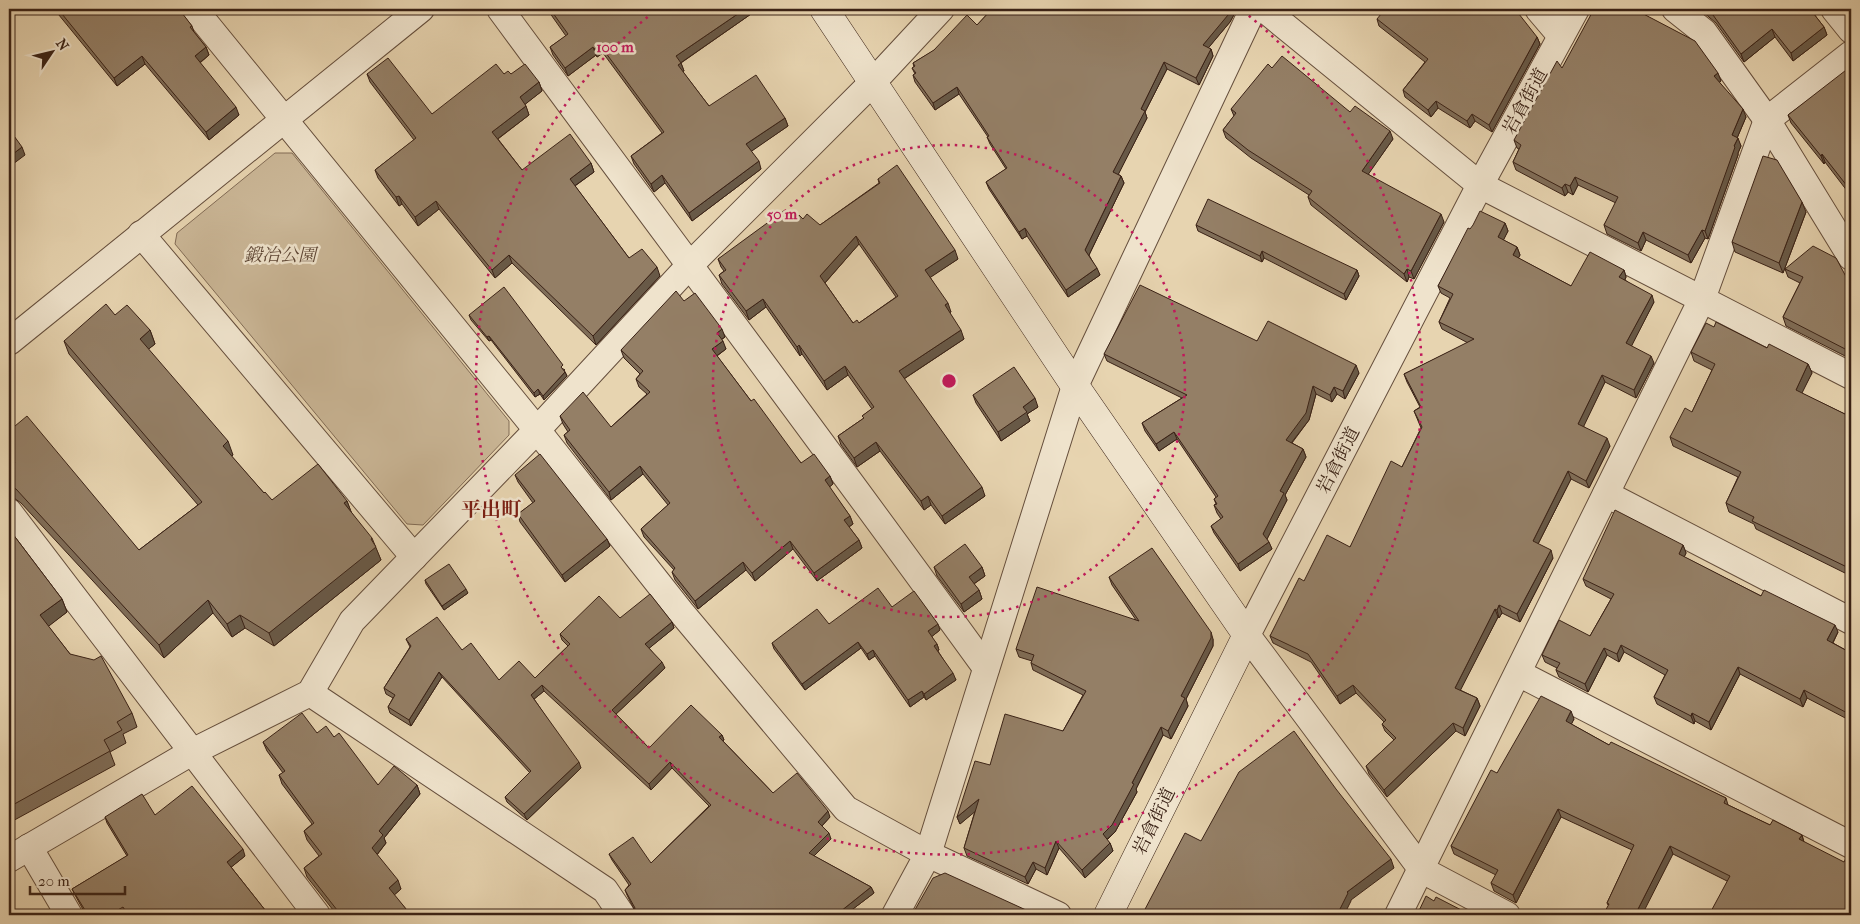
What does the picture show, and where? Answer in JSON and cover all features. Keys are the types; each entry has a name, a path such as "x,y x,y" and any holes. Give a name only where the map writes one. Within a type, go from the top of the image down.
{"street":[{"path":"194,9 538,430 682,612 846,809 928,854 1058,915"},
{"path":"9,342 421,9"},
{"path":"500,9 843,471 986,668"},
{"path":"824,9 1075,386 1247,635 1422,870 1507,915"},
{"path":"69,915 19,853 192,752 310,694 352,621 538,430 689,266 873,82 941,9"},
{"path":"895,915 928,854 1075,386 1253,9"},
{"path":"1264,9 1480,185 1851,376"},
{"path":"1538,9 1560,36"},
{"name":"岩倉街道","path":"1108,915 1247,635 1480,185 1576,9"},
{"path":"1675,9 1704,32 1767,120 1851,257"},
{"path":"1834,9 1851,30"},
{"path":"1398,915 1422,870 1702,299 1767,120 1851,54"},
{"path":"141,234 414,557"},
{"path":"1606,494 1851,621"},
{"path":"9,512 317,915"},
{"path":"1518,673 1851,845"},
{"path":"310,694 605,890 622,915"}],"green space":[{"name":"鍛冶公園","path":"275,153 292,153 509,421 509,435 423,525 407,524 175,244 177,233"}],"building":[{"path":"58,9 179,9 206,47 195,56 236,107 206,132 142,56 114,78"},
{"path":"550,9 745,9 676,56 681,63 678,65 709,106 756,75 785,118 746,144 759,161 689,213 662,175 651,184 631,156 664,132 600,45 594,49 593,47 565,68 550,47 568,34"},
{"path":"992,9 1231,9 1203,45 1211,49 1196,78 1164,62 1141,109 1145,111 1113,172 1121,176 1085,250 1097,268 1066,290 1025,228 1019,232 986,182 1007,168 957,87 933,103 913,75 916,73 912,68 915,66 913,63 934,50 967,15 977,25"},
{"path":"1385,9 1515,9 1537,37 1489,125 1472,114 1467,121 1436,101 1428,110 1403,90 1428,59 1377,19"},
{"path":"1594,9 1634,9 1695,41 1718,73 1714,76 1743,109 1732,135 1738,138 1705,231 1702,230 1688,255 1643,232 1638,243 1604,225 1618,197 1575,177 1570,186 1565,184 1562,188 1513,162 1521,145 1514,140 1557,61 1562,68"},
{"path":"1706,9 1810,9 1824,27 1791,53 1772,29 1741,54 1713,15"},
{"path":"1282,56 1350,112 1355,106 1390,131 1362,171 1441,214 1411,271 1407,269 1404,274 1308,197 1312,191 1248,150 1223,130 1236,113 1231,109 1268,64 1272,68"},
{"path":"388,58 432,114 496,64 504,74 508,71 511,74 525,64 539,82 520,97 526,106 492,132 522,170 570,134 591,163 570,179 629,258 642,249 657,267 593,336 509,255 492,270 436,201 415,217 399,196 396,197 375,170 416,138 367,74"},
{"path":"1850,67 1851,99 1848,102 1851,106 1851,191 1788,115"},
{"path":"9,129 22,147 9,157"},
{"path":"1763,156 1777,160 1802,202 1779,263 1732,242"},
{"path":"897,165 955,250 925,270 948,303 945,305 961,330 899,371 982,487 942,516 928,496 921,501 876,442 854,458 838,436 864,418 862,416 874,407 845,366 824,381 763,299 746,311 719,275 726,270 718,259 785,210 794,220 799,215 803,219 807,214 820,225 880,183 878,179","holes":["856,236 898,296 859,323 857,320 853,323 820,276"]},
{"path":"1208,199 1357,270 1344,294 1262,251 1260,256 1196,225"},
{"path":"1480,211 1505,223 1498,237 1517,247 1513,255 1571,286 1590,252 1624,270 1619,277 1652,295 1626,343 1651,356 1634,390 1602,375 1578,424 1607,438 1586,481 1568,471 1533,541 1551,550 1517,614 1499,605 1497,610 1495,609 1455,688 1477,698 1463,728 1453,723 1384,790 1366,766 1396,738 1382,724 1386,720 1353,685 1337,696 1308,654 1270,636 1299,578 1304,581 1327,535 1350,547 1391,461 1402,467 1422,427 1414,411 1421,407 1404,374 1474,339 1439,322 1453,294 1438,286 1468,228 1470,229 1473,225"},
{"path":"1813,246 1836,258 1851,286 1851,352 1783,317 1803,277 1785,269"},
{"path":"1140,285 1257,341 1268,321 1356,365 1343,391 1334,387 1330,395 1313,386 1306,413 1286,440 1303,449 1280,491 1284,493 1263,534 1269,542 1238,564 1211,526 1223,517 1214,505 1217,504 1214,499 1218,496 1174,432 1156,444 1142,423 1187,395 1104,354"},
{"path":"504,287 563,365 561,367 565,372 543,396 538,389 534,393 489,336 487,337 469,315"},
{"path":"676,291 684,301 695,293 722,329 717,333 723,341 712,349 751,401 754,399 801,463 814,454 830,476 825,480 850,516 844,520 859,540 814,573 790,541 752,573 743,562 695,601 672,572 675,568 641,529 670,503 640,466 609,492 564,435 570,430 560,416 583,392 611,427 650,392 636,379 643,371 621,350"},
{"path":"106,304 115,315 127,305 150,330 140,339 228,441 223,446 264,493 272,500 318,464 347,501 344,503 372,538 376,547 269,633 240,615 227,624 208,600 159,645 16,489 9,485 9,469 15,463 9,455 9,431 27,416 139,550 202,502 64,341"},
{"path":"1716,322 1767,348 1769,344 1808,364 1796,390 1851,417 1851,569 1752,521 1754,517 1726,503 1741,472 1670,437 1685,408 1692,412 1715,364 1691,352 1706,323 1714,327"},
{"path":"1014,367 1035,398 1023,407 1027,412 998,432 973,395"},
{"path":"540,454 607,539 562,575 518,514 535,501 515,475"},
{"path":"1615,510 1683,545 1679,554 1761,596 1764,590 1835,625 1827,640 1851,653 1851,715 1804,690 1800,699 1738,667 1709,722 1692,713 1691,716 1654,697 1668,670 1621,645 1617,654 1604,648 1585,684 1556,670 1560,663 1542,655 1559,620 1590,636 1614,594 1583,579"},
{"path":"9,529 62,599 40,615 70,654 94,660 101,656 132,713 117,722 122,730 104,740 110,751 9,807"},
{"path":"965,544 982,567 969,577 979,590 961,604 934,567"},
{"path":"1152,548 1211,632 1211,638 1181,696 1185,698 1168,731 1161,727 1112,825 1103,834 1110,843 1082,870 1056,841 1045,868 1033,862 1025,877 964,848 979,799 957,817 975,761 990,765 1005,714 1063,731 1086,691 1031,663 1034,655 1016,649 1037,587 1139,621 1109,577"},
{"path":"449,564 466,589 442,606 425,580"},
{"path":"878,588 892,607 914,591 938,624 928,631 937,644 934,646 953,673 924,694 922,691 908,700 873,650 867,654 858,642 802,684 772,643 817,609 829,624"},
{"path":"650,594 672,622 645,644 662,662 612,710 649,748 691,705 722,735 719,737 773,793 797,773 828,811 818,822 829,833 809,853 871,887 836,915 647,915 644,911 640,915 633,915 635,908 625,890 631,884 609,854 633,837 651,863 711,805 670,762 649,784 542,685 531,695 579,762 524,814 505,797 531,771 439,672 409,720 388,707 395,695 384,688 411,646 406,639 437,617 462,650 471,643 499,680 519,661 535,678 570,644 560,634 599,596 620,618"},
{"path":"1541,696 1571,711 1566,721 1609,745 1611,742 1726,798 1724,803 1770,825 1773,820 1802,835 1799,839 1844,862 1849,852 1851,852 1851,915 1709,915 1730,876 1670,846 1635,915 1603,915 1634,845 1558,809 1513,895 1491,883 1498,870 1451,846 1491,770 1497,773"},
{"path":"302,713 317,733 326,726 334,737 339,733 378,785 394,766 417,785 379,831 383,835 372,848 398,880 389,888 411,915 341,915 304,868 322,854 304,831 314,823 279,775 285,771 263,742"},
{"path":"1294,731 1336,789 1391,859 1347,892 1337,915 1142,915 1185,833 1201,841 1239,772"},
{"path":"192,786 243,849 227,862 269,915 128,915 123,907 109,915 88,915 72,889 128,855 105,817 142,794 155,815"},
{"path":"945,873 1026,910 1025,914 1028,915 912,915 933,878"},
{"path":"1426,896 1434,901 1436,897 1471,915 1417,915"},
{"path":"9,898 15,915 9,915"},
{"path":"1477,910 1487,915 1475,915"},
{"path":"603,911 607,915 598,915"}],"district":[{"name":"平出町","path":"491,509"}]}
